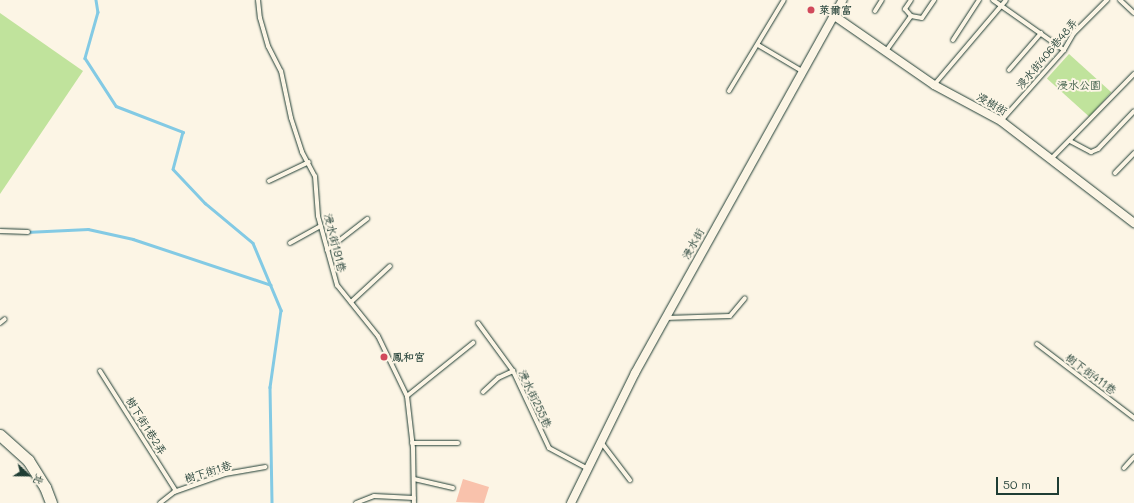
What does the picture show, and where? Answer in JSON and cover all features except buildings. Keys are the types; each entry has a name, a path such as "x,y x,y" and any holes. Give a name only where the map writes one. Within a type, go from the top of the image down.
{"street":[{"name":"浸水街","path":"571,503 601,441 665,318 833,15 843,0"},
{"name":"浸樹街","path":"833,15 934,85 1001,121 1134,223"},
{"path":"0,435 28,460 45,487 52,503"}],"lane":[{"name":"浸水街191巷","path":"258,0 260,18 268,46 281,71 291,118 302,152 309,162 315,176 321,226 337,285 378,336 407,396 412,443 414,503"},
{"path":"729,90 758,45 784,0"},
{"path":"875,11 882,0"},
{"path":"911,0 905,9 911,16 922,18 934,0"},
{"path":"953,40 979,0"},
{"path":"993,0 1064,50"},
{"path":"934,85 1006,0"},
{"name":"浸水街406巷48弄","path":"1001,121 1064,50 1074,33 1107,0"},
{"path":"1120,0 1134,13"},
{"path":"886,52 911,16"},
{"path":"1009,70 1041,33"},
{"path":"758,45 802,71"},
{"path":"1051,159 1134,74"},
{"path":"1070,140 1091,152 1098,149 1134,111"},
{"path":"1115,174 1134,154"},
{"path":"269,181 309,162"},
{"path":"327,250 368,219"},
{"path":"290,243 321,226"},
{"path":"0,231 28,232"},
{"path":"351,302 390,266"},
{"path":"665,318 730,316 745,298"},
{"path":"0,323 5,319"},
{"name":"浸水街255巷","path":"478,323 513,371 549,448 588,469"},
{"path":"407,396 474,343"},
{"name":"樹下街411巷","path":"1037,344 1134,418"},
{"name":"樹下街1巷2弄","path":"100,371 176,491"},
{"path":"483,392 498,378 513,371"},
{"path":"601,441 630,480"},
{"path":"412,443 458,443"},
{"path":"1124,468 1134,457"},
{"name":"樹下街1巷","path":"160,503 176,491 225,474 265,467"},
{"path":"414,479 452,488"},
{"path":"356,503 374,496 414,498"}],"green space":[{"path":"0,13 83,71 0,194"},
{"name":"浸水公園","path":"1069,54 1111,92 1089,117 1047,79"}],"waterway":[{"path":"96,0 98,12 85,58 116,106 183,132 173,169 205,203 253,243 281,310 270,387 272,503"},
{"path":"26,232 88,229 133,239 271,285"}],"place":[{"name":"萊爾富","path":"811,10"},
{"name":"鳳和宮","path":"384,357"}]}
